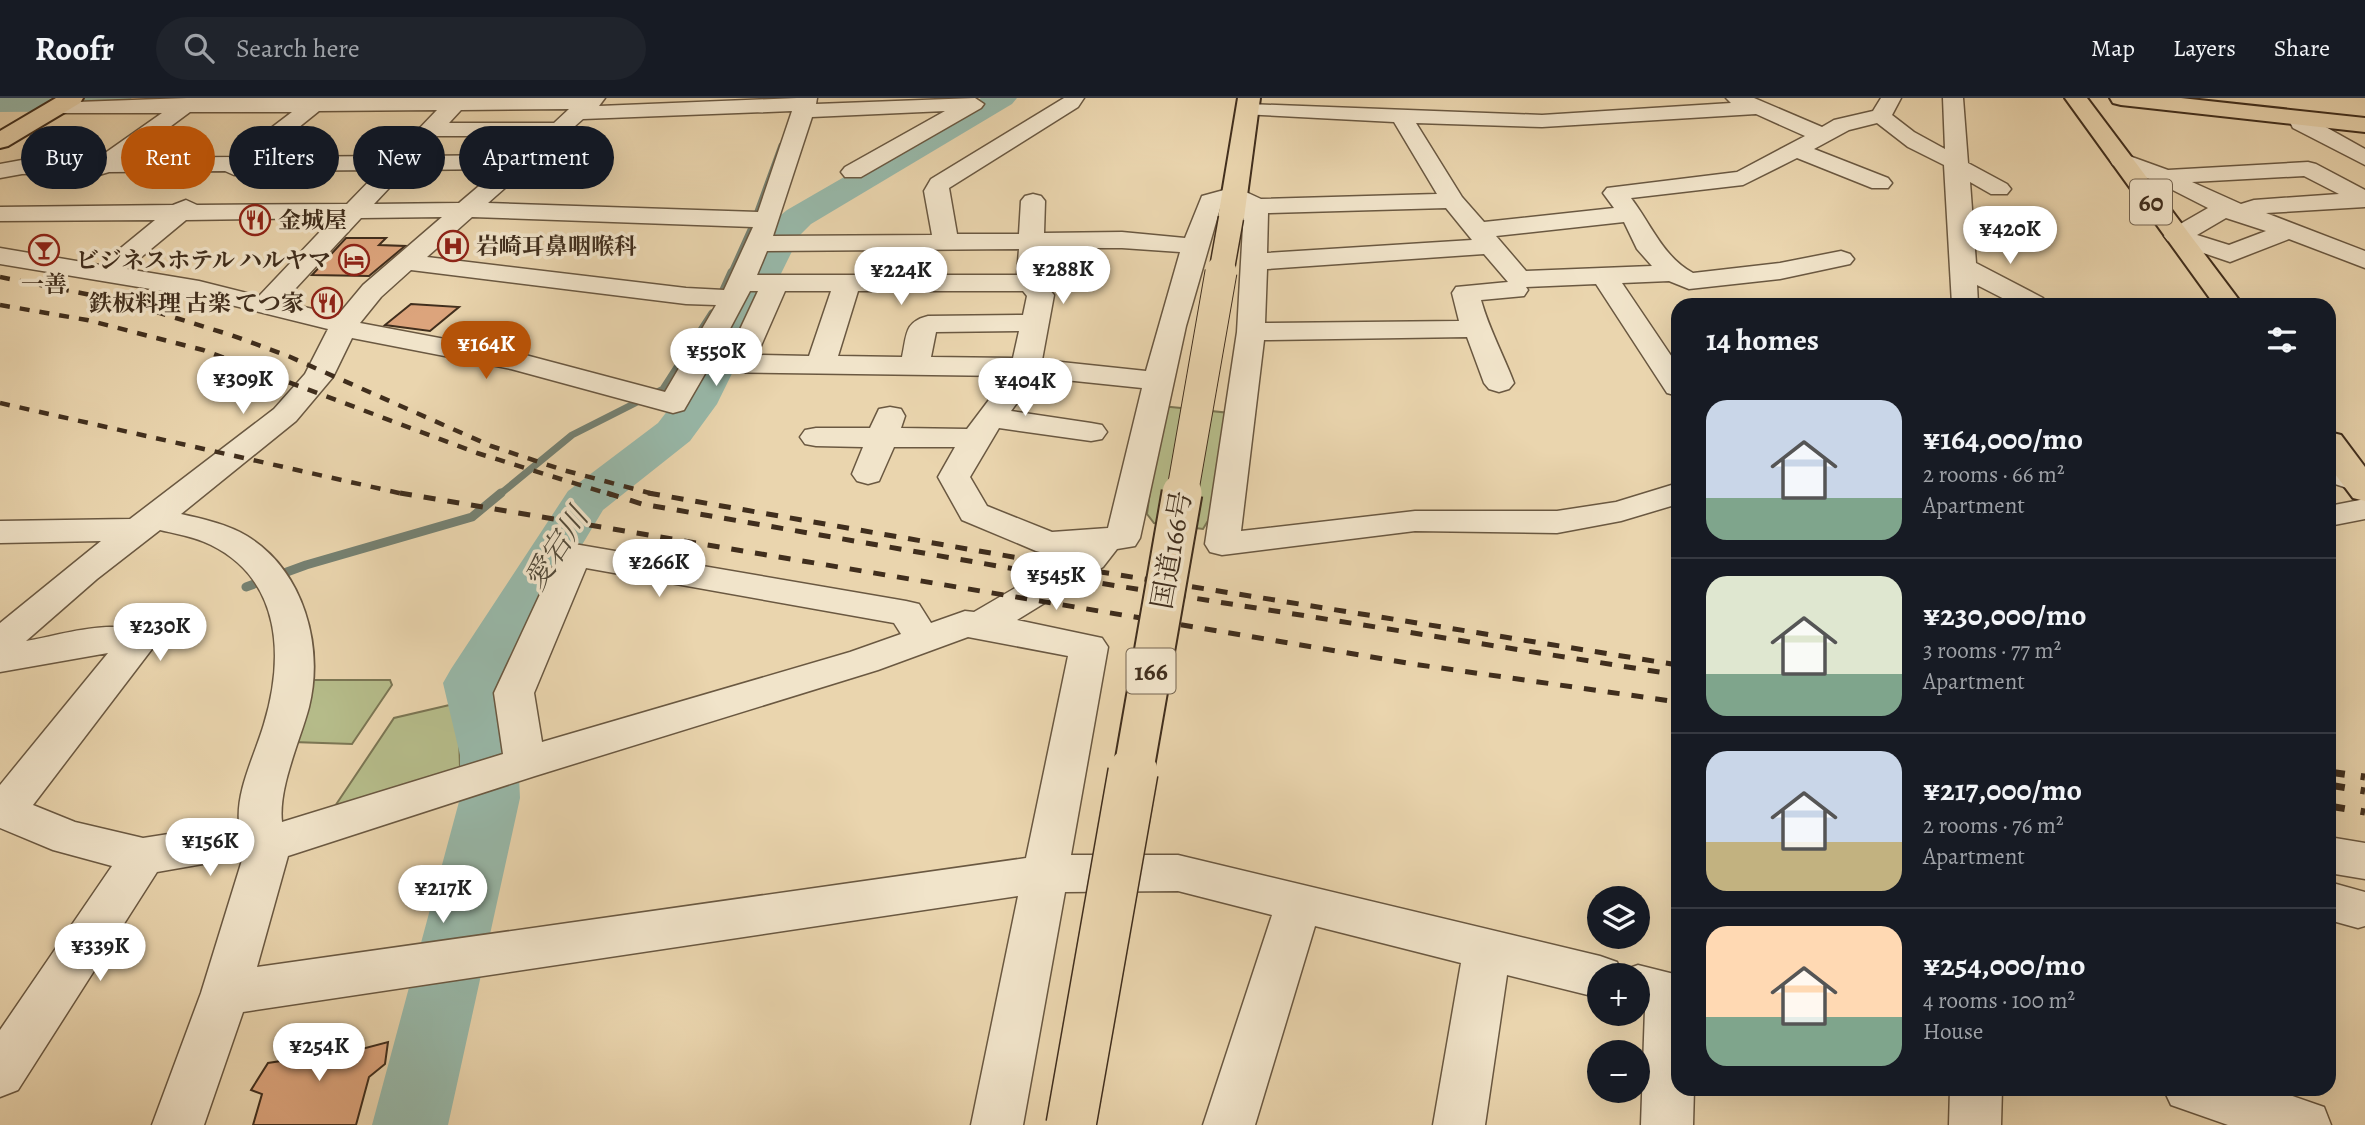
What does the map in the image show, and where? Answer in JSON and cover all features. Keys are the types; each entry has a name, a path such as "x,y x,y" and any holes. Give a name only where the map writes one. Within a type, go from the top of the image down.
{"main road":[{"name":"60","path":"2076,98 2223,298"},
{"path":"2121,98 2365,125"},
{"path":"0,141 64,102"},
{"name":"国道166号","path":"1071,1125 1240,206 1249,104"},
{"path":"2336,455 2354,488"}],"street":[{"path":"946,242 936,191 939,184 1071,103 1074,98"},
{"path":"1736,98 1824,135"},
{"path":"1953,98 1965,298"},
{"path":"1523,99 1545,121"},
{"path":"288,126 319,101"},
{"path":"433,126 457,101"},
{"path":"1852,101 1886,108"},
{"path":"64,102 974,104 853,172"},
{"path":"107,162 190,102"},
{"path":"562,126 588,104"},
{"path":"737,363 744,289 758,229 801,104"},
{"path":"1249,104 1409,110 1545,121 1759,108"},
{"path":"1886,108 1897,131 1999,189"},
{"path":"1841,259 1780,271 1689,281 1674,273 1650,249 1631,214 1615,193 1743,178 1842,125 1886,108"},
{"path":"1409,110 1406,127 1457,205 1519,279 1674,273"},
{"path":"2299,118 2301,123 2365,158"},
{"path":"1797,150 1880,183"},
{"path":"2121,160 2165,177 2204,198 2365,260"},
{"path":"107,165 229,163"},
{"path":"0,171 21,167"},
{"path":"2165,177 2308,169 2365,200"},
{"path":"102,274 113,268 229,173"},
{"path":"0,236 68,189"},
{"path":"265,305 374,189"},
{"path":"0,643 84,570 285,415 318,377 343,327 372,291 491,189"},
{"path":"2176,236 2222,210 2244,212 2254,207 2365,200"},
{"path":"1033,201 1030,283 1041,295 1026,368 954,477 974,513 1048,544 1114,540 1222,544 1415,521 1557,522 1621,511 1671,495"},
{"path":"980,625 1091,559 1114,540 1194,246 1210,201 1240,206 1457,205 1537,201"},
{"path":"1222,544 1251,332 1254,262 1240,206"},
{"path":"0,214 467,210 758,229 796,243 1122,240 1194,246"},
{"path":"1254,262 1484,238 1631,214"},
{"path":"2176,236 2230,254 2290,230"},
{"path":"2319,241 2365,238"},
{"path":"0,256 199,289 343,327 514,361 673,404 744,289"},
{"path":"406,262 744,289 848,283 1030,283"},
{"path":"1963,267 2022,298"},
{"path":"1604,276 1671,376"},
{"path":"821,364 848,283"},
{"path":"1499,383 1483,338 1475,329 1465,293 1515,290"},
{"path":"915,366 923,326 928,324 1034,323"},
{"path":"1251,332 1475,329"},
{"path":"698,363 1026,368 1158,381"},
{"path":"868,474 887,424"},
{"path":"816,437 887,424 1091,432"},
{"path":"2336,508 2354,488"},
{"path":"5,535 145,524 215,532 235,542 269,577 291,621 298,649 295,680 262,798 260,823 268,840 225,993 178,1125"},
{"path":"501,771 514,693 573,555 906,613 923,639"},
{"path":"0,659 121,638 136,645 4,817 68,838 143,856 268,840 864,661 965,624 1089,647 997,1125"},
{"path":"3,1063 143,856"},
{"path":"2336,856 2365,861"},
{"path":"225,993 1045,874 1178,873 1587,974"},
{"path":"1229,1125 1298,903"},
{"path":"1459,1125 1487,949"},
{"path":"1662,993 1667,1125"},
{"path":"1975,1125 1976,1096"},
{"path":"2218,1096 2305,1125"}],"green space":[{"path":"1161,406 1230,413 1209,519 1203,529 1154,523 1147,514"},
{"path":"311,680 390,680 392,685 352,744 293,742"},
{"path":"458,703 460,768 331,812 394,718"}],"building":[{"name":"ビジネスホテル ハルヤマ","path":"346,238 386,238 379,245 405,246 369,276 312,275"},
{"path":"411,304 459,307 430,331 385,325"},
{"path":"356,1031 358,1050 388,1042 385,1064 369,1077 356,1125 253,1125 262,1094 251,1090 268,1063 294,1059 305,1043"}],"waterway":[{"name":"愛宕川","path":"410,1125 490,798 489,755 471,683 585,501 674,432 695,404 784,231 799,217 1002,98"},
{"path":"0,103 119,102"},
{"path":"730,274 752,225 781,145"},
{"path":"718,301 731,272"},
{"path":"499,495 572,435 663,389 712,313"},
{"path":"246,587 306,565 472,517 501,493"}],"railway":[{"path":"0,277 121,301 231,335 288,356 491,446 563,470 652,494"},
{"path":"0,305 87,320 203,350 477,453 612,495"},
{"path":"0,403 408,495"},
{"path":"400,493 1413,664 1671,701"},
{"path":"607,493 642,504 1061,577 1671,674"},
{"path":"648,493 652,494"},
{"path":"652,494 1076,568 1671,664"},
{"path":"652,494 657,495"},
{"path":"2336,773 2341,774"},
{"path":"2336,773 2365,777"},
{"path":"2336,786 2365,791"},
{"path":"2336,807 2365,812"}],"place":[{"name":"金城屋","path":"255,220"},
{"name":"岩崎耳鼻咽喉科","path":"453,246"},
{"name":"一善","path":"44,250"},
{"name":"ビジネスホテル ハルヤマ","path":"354,260"},
{"name":"鉄板料理 古楽 てつ家","path":"327,303"}]}
